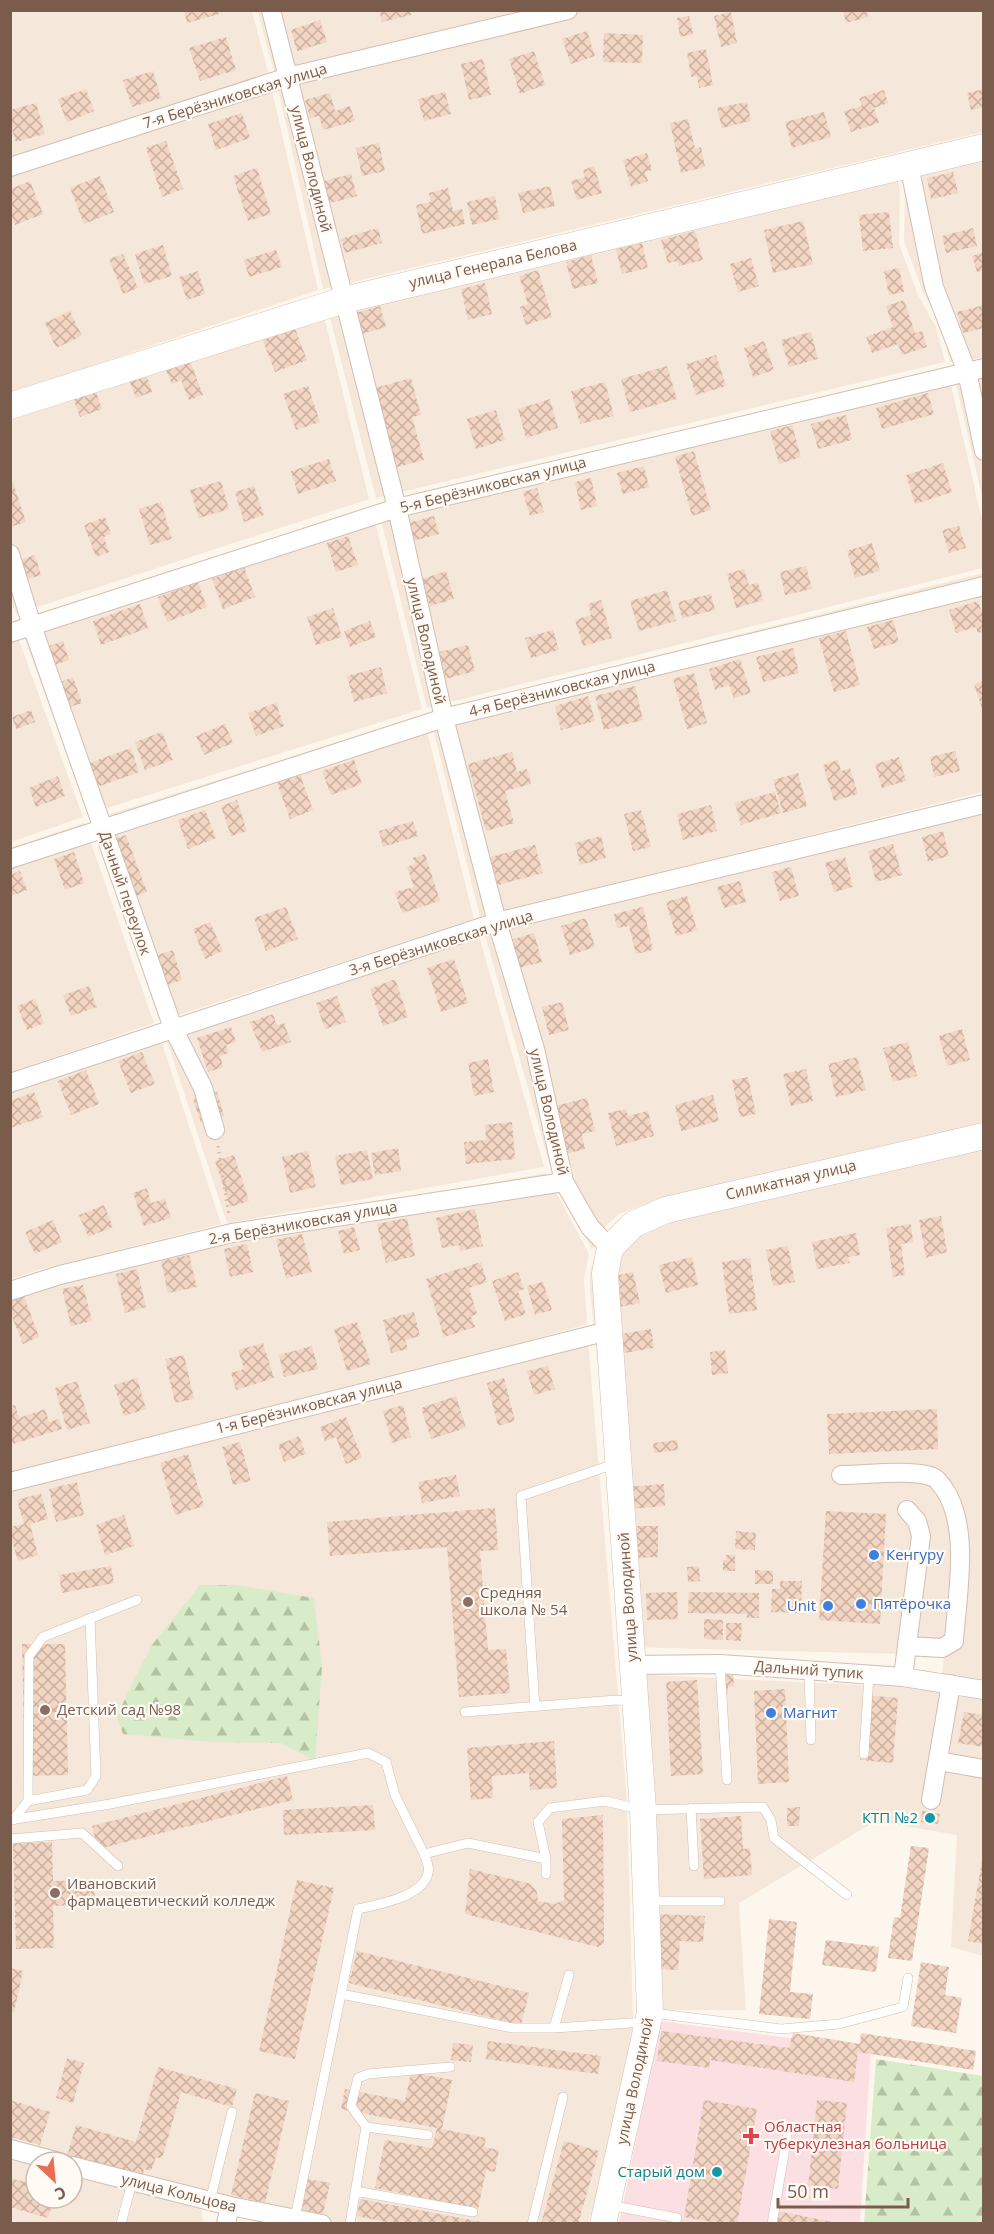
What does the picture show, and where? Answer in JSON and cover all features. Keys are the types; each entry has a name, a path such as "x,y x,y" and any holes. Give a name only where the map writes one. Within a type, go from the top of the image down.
{"street":[{"name":"улица Володиной","path":"271,10 397,508 444,718 497,922 535,1049 564,1182 590,1227 610,1248 604,1274 644,1810 650,2017 606,2214"},
{"name":"7-я Берёзниковская улица","path":"10,167 288,77 568,10"},
{"name":"улица Генерала Белова","path":"10,406 344,300 984,147"},
{"path":"909,165 934,287 975,370 984,451"},
{"name":"5-я Берёзниковская улица","path":"10,633 397,508 975,370"},
{"name":"Дачный переулок","path":"10,554 32,626 173,1028 203,1088 215,1130"},
{"name":"4-я Берёзниковская улица","path":"10,859 102,827 444,718 984,586"},
{"name":"3-я Берёзниковская улица","path":"10,1083 497,922 984,804"},
{"name":"Силикатная улица","path":"610,1248 634,1224 666,1210 984,1136"},
{"name":"2-я Берёзниковская улица","path":"10,1291 60,1275 232,1233 564,1182"},
{"name":"1-я Берёзниковская улица","path":"10,1482 608,1331"},
{"path":"841,1475 921,1474 936,1478 948,1495 955,1513 960,1554 954,1641 942,1648 907,1646"},
{"path":"903,1677 921,1536 917,1521 907,1510"},
{"name":"Дальний тупик","path":"633,1665 720,1664 809,1670 903,1677 984,1690"},
{"path":"931,1800 951,1684"},
{"path":"938,1761 984,1769"},
{"name":"улица Кольцова","path":"84,2169 210,2201 228,2215 295,2218 322,2223"}],"lane":[{"path":"535,1707 522,1496 618,1463"},
{"path":"28,1801 28,1656 43,1636 138,1600"},
{"path":"12,1820 28,1801 87,1790 96,1776 90,1618"},
{"path":"720,1664 727,1780"},
{"path":"809,1670 811,1740"},
{"path":"864,1754 869,1675"},
{"path":"465,1712 617,1700 635,1701"},
{"path":"12,1820 110,1804 368,1754 386,1762 395,1795 424,1854 429,1870 424,1884 400,1899 358,1909 295,2218"},
{"path":"546,1874 546,1859 538,1822 550,1808 605,1801 644,1810 763,1807 771,1820 774,1838 847,1895"},
{"path":"691,1808 694,1866"},
{"path":"10,1839 82,1833 118,1866"},
{"path":"424,1854 468,1843 546,1859"},
{"path":"647,1901 720,1901"},
{"path":"554,2028 569,1975"},
{"path":"341,1994 513,2028 554,2028 650,2017 781,2029 839,2024 903,2007 908,1978"},
{"path":"350,2223 366,2127 351,2106 358,2078 368,2074 450,2067"},
{"path":"532,2223 563,2097"},
{"path":"210,2201 232,2112"},
{"path":"366,2127 428,2135"},
{"path":"772,2223 787,2137"},
{"path":"121,2223 132,2182"},
{"path":"355,2191 473,2212"},
{"path":"606,2214 677,2218"}],"path":[{"path":"215,1130 232,1233"}],"shaded area":[{"path":"257,10 547,11 275,74"},
{"path":"10,11 252,11 269,76 11,162"},
{"path":"573,11 983,11 983,132 323,289 276,80"},
{"path":"270,82 318,290 11,393 10,168"},
{"path":"983,137 983,357 950,362 941,325 923,292 904,241 905,188 895,158"},
{"path":"890,159 900,187 899,244 918,295 936,327 945,362 376,498 324,294"},
{"path":"319,296 369,499 16,614 10,597 10,401"},
{"path":"983,361 983,501 952,366"},
{"path":"947,368 983,524 983,568 427,708 377,504"},
{"path":"371,506 422,709 88,814 18,620"},
{"path":"983,573 983,792 480,917 429,713"},
{"path":"12,621 83,817 11,842 10,622"},
{"path":"423,715 474,919 160,1021 91,820"},
{"path":"983,798 983,1126 662,1198 619,1214 606,1225 592,1249 551,1170 482,924"},
{"path":"84,823 154,1023 11,1072 10,848"},
{"path":"476,925 544,1167 227,1223 162,1026"},
{"path":"157,1028 221,1224 11,1279 10,1078"},
{"path":"983,1132 983,1956 951,1947 957,1835 876,1821 739,1903 746,2010 657,2010 633,1674 941,1689 944,1655 626,1647 590,1289 590,1271 595,1255 611,1228 624,1218"},
{"path":"546,1173 589,1254 584,1279 587,1324 514,1345 11,1472 11,1284 226,1230"},
{"path":"587,1328 627,1801 633,2022 631,2047 597,2195 588,2223 321,2223 84,2167 84,2150 24,2150 24,2153 11,2150 10,1477"},
{"name":"Областная туберкулезная больница","path":"660,2021 871,2049 860,2223 619,2224"},
{"path":"10,2157 24,2160 24,2210 84,2210 84,2174 200,2201 203,2223 11,2223"}],"green space":[{"path":"200,1585 236,1585 314,1598 322,1666 315,1761 281,1743 211,1742 123,1734 117,1717 152,1645"},
{"path":"876,2059 983,2076 983,2223 864,2223"}],"building":[{"path":"184,10 217,10 219,14 187,23"},
{"path":"379,10 410,10 411,15 382,22"},
{"path":"843,10 866,10 868,17 846,23"},
{"path":"731,12 737,43 721,47 714,16"},
{"path":"689,16 693,34 680,37 677,18"},
{"path":"320,20 327,42 297,51 291,30"},
{"path":"587,31 595,56 571,64 562,39"},
{"path":"604,33 643,35 642,63 603,62"},
{"path":"226,37 236,70 200,81 189,48"},
{"path":"706,49 713,85 699,88 697,76 691,77 687,53"},
{"path":"534,51 545,85 520,94 509,59"},
{"path":"483,59 491,95 469,100 461,64"},
{"path":"153,71 161,98 132,107 123,80"},
{"path":"86,89 94,111 67,122 58,99"},
{"path":"984,89 984,107 971,110 967,93"},
{"path":"884,90 888,103 874,108 879,123 851,132 844,111 862,106 859,98"},
{"path":"445,92 451,114 424,121 418,99"},
{"path":"330,93 335,111 350,106 355,121 323,130 319,116 310,118 305,100"},
{"path":"747,102 751,121 722,128 717,108"},
{"path":"36,103 45,134 16,142 10,124 10,110"},
{"path":"824,112 831,137 792,148 785,122"},
{"path":"242,113 250,138 216,150 208,124"},
{"path":"688,119 695,149 701,147 705,167 681,173 670,123"},
{"path":"166,141 183,189 162,197 146,148"},
{"path":"379,143 385,171 362,176 356,148"},
{"path":"647,153 652,170 645,172 648,181 631,187 623,160"},
{"path":"594,166 602,193 577,200 571,181 585,177 583,170"},
{"path":"257,168 271,214 248,221 233,176"},
{"path":"953,172 958,193 931,199 927,178"},
{"path":"351,174 357,196 330,203 324,181"},
{"path":"100,176 114,212 84,224 70,188"},
{"path":"30,181 43,214 15,225 10,213 10,189"},
{"path":"550,186 555,206 523,213 518,193"},
{"path":"448,188 453,211 462,209 465,224 422,234 416,205 431,202 429,193"},
{"path":"495,196 499,219 472,225 467,202"},
{"path":"889,212 893,248 863,251 859,215"},
{"path":"803,221 813,264 773,273 764,230"},
{"path":"378,228 382,243 345,253 341,239"},
{"path":"973,228 977,246 946,253 942,236"},
{"path":"695,231 703,260 679,266 677,261 668,263 661,240"},
{"path":"642,243 648,268 622,274 616,249"},
{"path":"163,245 172,276 144,284 135,254"},
{"path":"276,250 282,267 249,277 244,260"},
{"path":"984,252 984,270 977,272 972,256"},
{"path":"123,254 138,288 123,294 109,259"},
{"path":"591,255 598,283 573,289 566,262"},
{"path":"751,258 759,286 738,292 730,264"},
{"path":"899,268 904,292 889,295 884,271"},
{"path":"538,270 552,317 526,325 520,307 528,304 519,276"},
{"path":"198,271 205,294 187,300 179,277"},
{"path":"485,283 492,314 468,320 461,289"},
{"path":"904,300 915,333 922,331 927,347 902,355 898,344 872,353 866,337 893,327 886,306"},
{"path":"984,305 984,328 963,333 957,312"},
{"path":"380,306 386,327 362,334 356,313"},
{"path":"70,311 82,336 56,348 45,323"},
{"path":"294,326 307,360 275,372 262,338"},
{"path":"811,332 818,359 789,367 781,340"},
{"path":"764,341 774,370 753,377 744,348"},
{"path":"716,355 726,386 696,395 686,364"},
{"path":"190,361 203,395 189,400 181,380 172,384 166,370"},
{"path":"667,366 677,399 630,412 621,379"},
{"path":"146,374 152,392 136,398 129,380"},
{"path":"411,378 421,415 412,417 424,460 397,467 375,388"},
{"path":"605,382 614,416 580,424 571,391"},
{"path":"308,386 320,422 296,430 283,394"},
{"path":"95,390 102,409 80,417 73,398"},
{"path":"928,393 934,414 882,429 876,408"},
{"path":"550,399 558,428 526,438 518,409"},
{"path":"496,410 505,440 476,449 467,419"},
{"path":"846,415 852,440 818,449 811,424"},
{"path":"792,425 801,457 779,464 770,431"},
{"path":"694,451 711,510 692,516 675,457"},
{"path":"329,459 336,481 298,494 291,471"},
{"path":"943,463 952,492 915,504 906,475"},
{"path":"644,466 649,487 623,494 617,473"},
{"path":"591,478 597,506 581,510 575,482"},
{"path":"221,481 229,509 199,518 190,490"},
{"path":"10,482 13,482 26,522 10,527"},
{"path":"254,486 264,515 244,522 235,492"},
{"path":"537,488 544,512 530,516 523,492"},
{"path":"161,502 172,539 150,545 139,509"},
{"path":"434,516 439,534 413,541 408,523"},
{"path":"105,517 111,534 104,537 109,552 96,557 84,525"},
{"path":"959,526 966,548 949,553 942,530"},
{"path":"348,536 358,565 336,572 327,543"},
{"path":"872,543 880,571 855,578 847,551"},
{"path":"35,555 41,575 19,582 12,563"},
{"path":"806,566 812,589 785,595 780,572"},
{"path":"244,567 255,597 223,609 212,579"},
{"path":"744,569 749,585 758,583 763,600 736,608 727,574"},
{"path":"446,571 454,599 430,606 422,579"},
{"path":"198,582 207,607 167,622 158,597"},
{"path":"667,590 676,621 639,631 630,601"},
{"path":"711,594 715,610 682,618 678,602"},
{"path":"601,600 612,638 583,646 575,620 591,615 588,604"},
{"path":"978,601 984,620 984,631 978,633 976,627 956,633 949,610"},
{"path":"140,604 148,628 101,645 93,621"},
{"path":"333,608 342,637 316,645 307,617"},
{"path":"893,620 899,642 874,649 867,627"},
{"path":"370,621 376,637 350,647 344,631"},
{"path":"553,630 559,650 531,658 525,638"},
{"path":"846,631 860,685 834,692 819,638"},
{"path":"63,641 69,660 46,668 40,649"},
{"path":"468,645 475,671 446,679 439,652"},
{"path":"793,648 799,673 763,682 756,657"},
{"path":"740,659 751,693 734,698 729,685 715,690 709,669"},
{"path":"381,667 387,693 354,702 347,676"},
{"path":"694,673 707,723 687,729 673,679"},
{"path":"73,677 82,703 61,710 53,685"},
{"path":"984,681 984,712 983,712 974,684"},
{"path":"635,686 643,720 604,730 595,696"},
{"path":"588,696 595,721 561,730 555,706"},
{"path":"276,703 284,726 256,736 248,713"},
{"path":"31,710 35,722 16,729 12,717"},
{"path":"225,724 233,743 204,755 196,736"},
{"path":"162,732 173,760 145,770 135,742"},
{"path":"131,748 139,772 89,790 81,766"},
{"path":"955,751 960,771 934,777 930,757"},
{"path":"512,752 517,772 527,769 531,784 505,791 514,823 486,831 468,764"},
{"path":"899,757 906,781 882,788 875,764"},
{"path":"354,760 362,784 331,795 322,771"},
{"path":"838,760 841,771 850,768 858,794 834,801 823,765"},
{"path":"798,773 807,806 783,813 773,780"},
{"path":"300,775 313,810 290,819 277,783"},
{"path":"58,776 65,796 36,807 29,788"},
{"path":"775,792 781,813 741,825 735,803"},
{"path":"237,800 247,831 231,836 221,806"},
{"path":"711,805 717,831 683,840 677,814"},
{"path":"205,810 216,838 188,849 178,820"},
{"path":"641,810 651,847 633,851 624,814"},
{"path":"413,821 418,836 383,847 379,831"},
{"path":"943,831 949,856 928,862 922,837"},
{"path":"126,835 147,892 130,898 109,841"},
{"path":"601,836 606,858 580,865 575,843"},
{"path":"893,844 902,875 876,882 868,851"},
{"path":"535,845 543,873 498,885 490,857"},
{"path":"74,852 84,883 65,890 54,859"},
{"path":"425,854 440,901 402,913 395,892 414,887 407,867 415,864 413,858"},
{"path":"845,857 853,887 834,892 825,863"},
{"path":"791,867 799,896 780,901 772,872"},
{"path":"20,871 27,890 11,896 10,875"},
{"path":"740,881 746,902 724,908 717,887"},
{"path":"687,896 697,930 676,936 666,902"},
{"path":"286,907 298,939 266,951 254,918"},
{"path":"643,907 653,950 636,954 629,926 617,928 614,914"},
{"path":"586,918 595,947 570,955 561,926"},
{"path":"210,922 223,951 205,959 193,929"},
{"path":"534,933 542,962 518,968 510,940"},
{"path":"173,950 182,980 155,989 145,959"},
{"path":"454,959 468,1003 441,1012 427,968"},
{"path":"395,979 408,1017 383,1026 370,989"},
{"path":"89,986 97,1007 71,1016 63,995"},
{"path":"337,996 346,1022 325,1029 316,1003"},
{"path":"35,999 44,1023 27,1030 17,1006"},
{"path":"562,1002 569,1030 549,1035 542,1007"},
{"path":"273,1014 277,1026 284,1023 291,1042 262,1052 250,1022"},
{"path":"231,1027 236,1042 226,1045 229,1053 220,1056 223,1067 208,1072 197,1038"},
{"path":"962,1029 970,1060 947,1066 939,1036"},
{"path":"908,1042 917,1076 893,1082 883,1048"},
{"path":"142,1052 155,1084 131,1093 118,1061"},
{"path":"857,1057 866,1090 836,1097 828,1064"},
{"path":"488,1059 494,1092 474,1096 468,1063"},
{"path":"806,1069 813,1101 791,1106 783,1074"},
{"path":"86,1070 99,1104 71,1115 58,1081"},
{"path":"748,1077 756,1114 740,1117 732,1080"},
{"path":"34,1092 43,1117 10,1128 10,1101"},
{"path":"217,1092 224,1116 201,1123 193,1099"},
{"path":"713,1095 719,1121 681,1131 675,1105"},
{"path":"587,1098 595,1131 582,1134 585,1149 561,1155 555,1106"},
{"path":"626,1109 628,1116 648,1111 654,1136 616,1146 608,1113"},
{"path":"512,1122 515,1159 466,1164 464,1142 486,1140 485,1125"},
{"path":"398,1148 401,1171 375,1175 371,1153"},
{"path":"367,1150 373,1179 341,1185 335,1156"},
{"path":"308,1151 316,1187 290,1193 282,1157"},
{"path":"234,1155 249,1201 230,1207 215,1161"},
{"path":"147,1188 151,1203 165,1199 171,1218 144,1226 133,1193"},
{"path":"104,1205 113,1227 88,1237 79,1215"},
{"path":"475,1209 483,1246 460,1251 459,1245 442,1248 436,1218"},
{"path":"941,1216 947,1252 926,1258 919,1220"},
{"path":"407,1218 415,1256 386,1263 377,1224"},
{"path":"53,1220 62,1242 35,1254 25,1232"},
{"path":"911,1224 913,1242 901,1244 905,1275 893,1277 886,1228"},
{"path":"354,1227 360,1250 344,1254 338,1231"},
{"path":"856,1233 860,1255 848,1257 850,1263 817,1269 812,1242"},
{"path":"302,1234 312,1272 286,1278 276,1240"},
{"path":"247,1244 253,1272 230,1277 224,1249"},
{"path":"788,1246 795,1282 773,1286 766,1250"},
{"path":"189,1255 197,1287 168,1293 161,1261"},
{"path":"692,1257 698,1285 666,1293 659,1265"},
{"path":"750,1258 757,1310 729,1314 722,1262"},
{"path":"481,1262 487,1282 469,1288 477,1314 471,1316 475,1327 444,1337 426,1279"},
{"path":"137,1269 146,1307 125,1313 116,1274"},
{"path":"518,1272 524,1289 518,1291 526,1314 505,1321 492,1281"},
{"path":"633,1272 640,1303 609,1309 602,1279"},
{"path":"543,1282 552,1310 535,1315 527,1286"},
{"path":"83,1285 92,1321 71,1326 62,1289"},
{"path":"24,1296 39,1337 23,1344 10,1312 10,1301"},
{"path":"414,1312 420,1336 405,1340 408,1349 391,1353 383,1320"},
{"path":"357,1322 371,1364 347,1371 334,1329"},
{"path":"651,1329 654,1348 618,1354 615,1335"},
{"path":"263,1343 274,1378 236,1390 231,1373 244,1369 238,1350"},
{"path":"312,1346 318,1369 284,1377 279,1355"},
{"path":"725,1350 728,1373 712,1375 710,1352"},
{"path":"184,1355 194,1399 175,1403 165,1359"},
{"path":"548,1366 555,1389 534,1395 527,1371"},
{"path":"137,1378 146,1409 124,1416 114,1385"},
{"path":"504,1378 515,1421 498,1426 487,1383"},
{"path":"77,1381 90,1423 67,1430 55,1388"},
{"path":"456,1396 466,1428 431,1439 421,1408"},
{"path":"15,1405 19,1418 45,1409 49,1422 59,1419 62,1429 13,1444 10,1436 10,1407"},
{"path":"403,1405 411,1437 392,1443 383,1411"},
{"path":"937,1409 938,1449 829,1454 827,1414"},
{"path":"346,1417 362,1458 346,1464 336,1437 325,1441 320,1427"},
{"path":"299,1436 306,1454 284,1462 278,1445"},
{"path":"677,1440 678,1450 654,1453 653,1443"},
{"path":"240,1442 251,1481 233,1485 222,1447"},
{"path":"188,1454 204,1506 175,1515 160,1463"},
{"path":"456,1475 460,1496 422,1503 418,1482"},
{"path":"77,1482 84,1515 56,1522 49,1489"},
{"path":"664,1484 665,1506 629,1509 627,1487"},
{"path":"41,1493 48,1519 30,1524 38,1555 18,1561 10,1534 10,1527 24,1524 17,1500"},
{"name":"Средняя школа № 54","path":"495,1508 498,1550 480,1551 488,1650 506,1649 510,1693 459,1697 447,1547 330,1556 327,1522"},
{"path":"826,1511 886,1514 880,1624 819,1620"},
{"path":"124,1515 134,1546 105,1555 96,1525"},
{"path":"637,1526 658,1526 658,1557 637,1558"},
{"path":"736,1531 756,1533 755,1550 735,1549"},
{"path":"726,1555 735,1555 735,1571 723,1571 723,1560 726,1560"},
{"path":"111,1566 114,1583 62,1593 59,1575"},
{"path":"699,1566 700,1581 688,1582 687,1567"},
{"path":"755,1570 773,1571 773,1584 755,1584"},
{"path":"780,1581 802,1581 801,1613 771,1612 772,1589 780,1589"},
{"path":"677,1592 678,1619 647,1620 646,1593"},
{"path":"689,1592 759,1593 759,1618 747,1618 747,1614 688,1613"},
{"path":"704,1619 723,1620 723,1640 704,1639"},
{"path":"726,1623 742,1623 741,1641 726,1640"},
{"name":"Детский сад №98","path":"22,1644 65,1644 68,1775 25,1776"},
{"path":"733,1674 734,1686 728,1687 728,1694 720,1695 719,1675"},
{"path":"697,1680 703,1774 671,1776 666,1682"},
{"path":"785,1689 789,1782 758,1784 754,1691"},
{"path":"865,1695 898,1698 893,1763 860,1760"},
{"path":"964,1712 984,1715 984,1747 958,1743"},
{"path":"554,1741 557,1788 530,1790 529,1773 492,1776 493,1798 471,1800 467,1748"},
{"path":"287,1776 293,1800 98,1849 92,1826"},
{"path":"373,1805 375,1830 284,1835 283,1810"},
{"path":"800,1807 799,1826 787,1826 787,1808"},
{"name":"КТП №2","path":"922,1811 940,1814 938,1824 921,1822"},
{"path":"603,1815 604,1943 598,1947 465,1914 470,1869 531,1884 537,1892 538,1901 555,1904 564,1900 562,1819"},
{"path":"741,1816 743,1849 750,1848 752,1875 704,1879 700,1819"},
{"name":"Ивановский фармацевтический колледж","path":"52,1842 53,1881 94,1880 95,1904 53,1906 54,1948 16,1949 13,1843"},
{"path":"911,1846 929,1848 912,1961 888,1958 894,1917 900,1918"},
{"path":"982,1861 984,1861 984,1944 968,1941"},
{"path":"297,1880 334,1888 295,2059 259,2051"},
{"path":"659,1914 705,1916 703,1942 680,1941 678,1970 657,1969"},
{"path":"769,1919 797,1922 790,1992 813,1994 810,2019 759,2014"},
{"path":"826,1940 879,1947 876,1972 822,1965"},
{"path":"357,1951 529,1993 521,2025 349,1983"},
{"path":"921,1962 949,1967 945,1995 962,1998 956,2033 911,2026"},
{"path":"10,1968 23,1971 14,2012 10,2011"},
{"path":"661,2031 789,2048 793,2033 860,2044 861,2033 976,2051 973,2070 858,2052 854,2082 710,2060 709,2068 657,2061"},
{"path":"488,2041 601,2056 598,2074 486,2059"},
{"path":"453,2043 473,2045 471,2062 451,2060"},
{"path":"67,2058 84,2063 73,2103 56,2098"},
{"path":"158,2067 237,2089 232,2107 181,2092 162,2159 156,2157 151,2171 144,2169 142,2178 84,2161 84,2150 69,2150 76,2125 136,2142"},
{"path":"411,2072 452,2080 442,2129 486,2138 484,2147 499,2150 495,2172 486,2170 478,2209 375,2188 385,2140 432,2148 437,2128 341,2109 345,2089 405,2101"},
{"path":"255,2093 289,2101 265,2203 231,2195"},
{"path":"10,2100 50,2112 40,2145 10,2137"},
{"path":"704,2100 757,2109 737,2224 723,2224 684,2217"},
{"path":"817,2100 847,2103 838,2189 808,2186"},
{"path":"564,2141 599,2151 578,2224 541,2224"},
{"path":"10,2178 24,2182 24,2210 50,2210 48,2218 10,2207"},
{"path":"303,2178 330,2183 323,2214 296,2209"},
{"path":"360,2199 482,2222 481,2224 395,2224 357,2216"},
{"path":"777,2211 833,2222 832,2224 775,2224"}],"place":[{"name":"Кенгуру","path":"874,1555"},
{"name":"Средняя школа № 54","path":"468,1602"},
{"name":"Пятёрочка","path":"861,1604"},
{"name":"Unit","path":"828,1606"},
{"name":"Детский сад №98","path":"45,1710"},
{"name":"Магнит","path":"771,1713"},
{"name":"КТП №2","path":"930,1818"},
{"name":"Ивановский фармацевтический колледж","path":"55,1893"},
{"name":"Областная туберкулезная больница","path":"751,2136"},
{"name":"Старый дом","path":"717,2172"}]}
